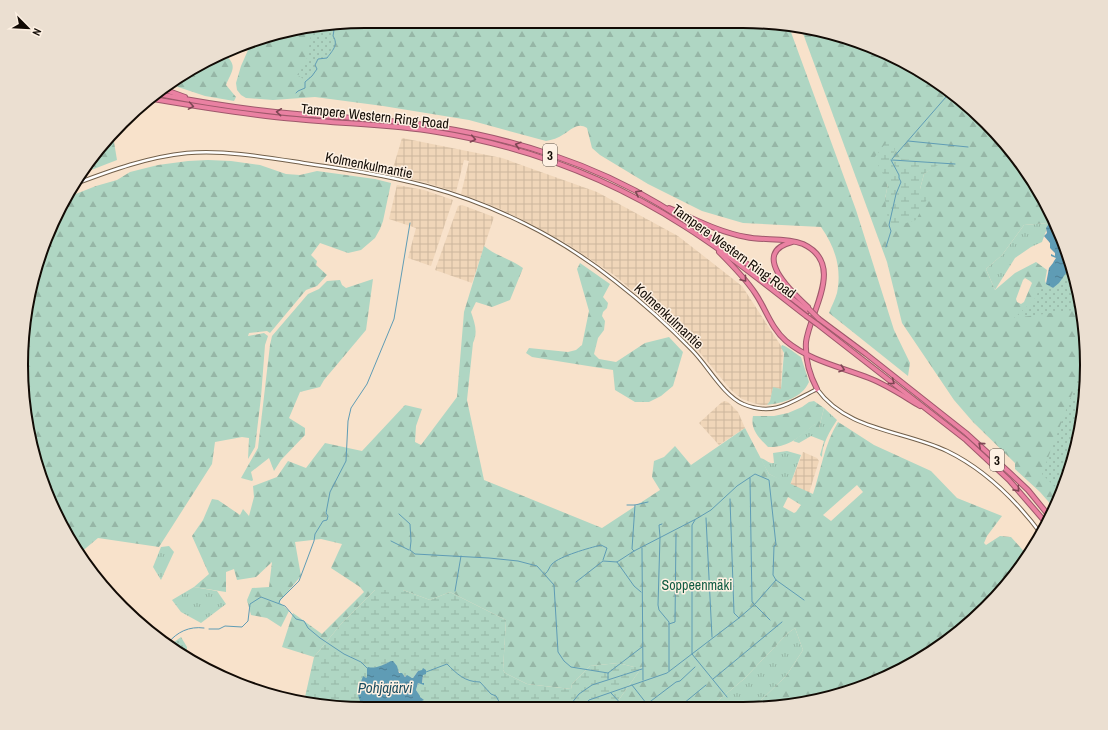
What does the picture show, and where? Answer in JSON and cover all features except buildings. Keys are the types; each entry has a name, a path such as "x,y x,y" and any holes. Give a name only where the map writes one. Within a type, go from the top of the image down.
{"highway":[{"path":"169,91 197,101"},
{"name":"Tampere Western Ring Road","path":"164,95 197,101 298,114 438,126 476,134 540,152 615,181 658,203 713,238 809,310 971,437 1028,490 1046,512"},
{"name":"Tampere Western Ring Road","path":"158,100 253,115 400,127 437,132 503,146 566,166 612,186 652,206 707,241 817,324 966,440 1004,474 1043,519"},
{"path":"658,203 727,233 748,238 795,242 807,246 815,253 822,264 824,274 822,293 810,326 806,354 809,370 817,389"},
{"path":"707,241 746,280 756,294 772,324 780,335 790,344 806,354 831,365 876,381 936,416"},
{"path":"795,242 780,247 776,253 774,263 782,280 809,310"}],"street":[{"name":"Kolmenkulmantie","path":"83,181 113,170 151,159 188,153 235,153 377,174 426,186 488,208 533,229 579,256 612,278 675,332 699,357 728,393 740,402 755,408 776,408 789,404 817,389"},
{"path":"817,389 831,405 849,417 866,424 927,443 967,462 993,480 1006,492 1037,529"}],"shaded area":[{"path":"402,138 502,158 597,192 678,236 742,286 783,349 781,389 773,388 770,401 767,405 761,405 742,399 731,390 680,331 614,275 569,245 533,225 496,207 461,194 469,161 464,160 456,192 424,182 391,175"},
{"path":"397,185 424,190 453,200 431,266 408,258 416,228 389,219"},
{"path":"462,205 494,217 472,283 435,270 458,206"},
{"path":"725,401 738,412 745,428 719,445 699,423"},
{"path":"803,452 817,458 819,461 809,493 790,485"}],"green space":[{"path":"743,28 791,32 856,210 894,330 910,363 908,376 829,313 837,293 839,275 834,250 821,227 743,223 702,211 648,184 600,155 592,148 587,128 584,126 575,127 560,137 546,141 469,120 383,106 315,97 273,100 246,98 237,90 236,83 248,49 257,46 299,34 343,29"},
{"path":"334,30 334,48 327,58 318,60 315,65 317,69 307,81 297,75 306,63 312,32"},
{"path":"803,33 830,39 872,54 912,73 948,98 981,127 1010,160 1035,197 1045,216 1048,223 1024,225 1002,255 986,269 995,290 1015,273 1036,262 1047,270 1045,281 1053,288 1067,271 1069,278 1077,321 1080,365 1079,387 1074,431 1069,452 1050,503 1015,469 1015,463 973,422 954,400 902,323 887,262","holes":["893,158 938,164 924,174 920,189 885,199","1025,278 1032,283 1024,302 1021,304 1017,302 1016,299 1023,280"]},
{"path":"228,57 233,69 226,85 236,97 234,101 205,96 176,86 196,73"},
{"path":"888,140 896,144 893,158 937,162 938,165 924,174 920,189 927,199 916,220 889,228 885,199 888,183 874,158"},
{"path":"114,141 117,160 91,170"},
{"path":"188,161 231,161 260,165 286,174 300,175 317,171 375,179 391,183 383,221 375,238 361,250 348,253 320,243 311,255 317,261 316,265 327,275 317,286 306,290 270,333 267,331 249,333 248,336 264,333 268,336 265,345 255,447 248,459 249,438 242,437 215,442 212,464 159,547 98,538 84,550 73,534 54,494 39,452 34,431 28,365 31,321 39,278 54,236 74,195 117,180 130,172 158,165"},
{"path":"1049,224 1042,242 1031,247 1015,258 995,290 986,269 1002,255 1024,225"},
{"name":"Soppeenmäki","path":"484,246 523,268 510,300 492,307 476,302 471,312 476,332 473,343 467,400 484,480 602,528 660,490 652,477 654,461 664,457 675,446 691,465 745,428 769,474 813,494 829,440 838,422 874,445 931,471 957,498 1002,516 987,536 984,543 986,545 1000,536 1011,537 1024,551 1010,570 981,603 948,632 912,657 872,676 830,691 809,696 760,701 786,676 803,650 795,628 788,633 744,679 716,702 617,702 642,667 634,667 618,663 590,666 572,684 571,689 527,684 505,673 503,670 506,620 450,592 430,600 403,590 375,590 341,624 314,657 282,647 293,613 322,634 364,592 360,587 331,568 342,544 321,539 295,542 301,576 279,602 289,611 281,627 267,618 251,615 247,600 252,588 269,587 272,562 256,577 237,580 234,569 226,572 226,592 194,587 209,574 192,536 203,520 212,499 218,500 240,515 243,509 249,516 254,497 253,486 277,477 288,461 306,468 325,443 362,451 405,405 422,409 416,426 415,442 421,445 457,397 464,312","holes":["857,485 863,492 831,521 823,515","788,497 801,505 794,513 783,507"]},
{"path":"580,263 610,284 603,297 608,303 602,316 605,321 604,330 598,338 594,354 599,359 616,362 645,343 669,337 683,352 673,386 661,396 649,402 635,402 615,390 613,370 532,357 526,353 529,348 568,352 576,350 582,345 589,311 577,269"},
{"path":"1067,272 1075,310 1014,318 1034,300 1039,290 1049,287 1056,287"},
{"path":"373,279 366,330 324,380 320,387 300,392 289,418 305,428 305,435 281,460 274,471 269,458 251,472 252,481 241,478 258,448 272,336 308,294 319,289 327,281 340,280 342,285 346,288"},
{"path":"782,345 789,348 801,357 809,382 806,388 797,396 779,403 767,405 770,401 773,387 781,389 784,353 781,347"},
{"path":"1080,374 1074,431 1069,452 1056,488 1042,474"},
{"path":"814,401 824,408 819,428 817,430 815,428 815,424 794,440 782,446 775,447 768,447 756,433 752,421 753,416 774,416 788,413"},
{"path":"824,408 837,420 825,442 822,457 820,455 824,441 811,436 799,443 793,441 816,423 819,428"},
{"path":"787,451 801,455 790,485 769,474 760,458 770,463 774,463 773,453"},
{"path":"169,546 174,552 161,580 153,567 161,547"},
{"path":"194,587 217,591 226,604 201,623 181,612 172,600"},
{"path":"375,590 403,590 430,600 450,592 506,620 503,670 505,673 527,684 571,689 572,684 590,666 618,663 634,667 642,667 617,702 422,702 416,690 418,683 422,684 422,671 418,671 413,678 404,676 390,662 377,668 367,669 368,674 366,679 363,677 359,689 361,702 305,697 314,657 341,624"},
{"path":"795,628 803,650 786,676 760,701 716,702 744,679 788,633"},
{"path":"181,637 187,647 187,651 178,645 174,642"}],"water":[{"path":"1049,224 1067,272 1059,283 1053,288 1046,284 1049,268 1056,258 1051,256 1051,254 1055,256 1055,253 1050,248 1050,243 1044,236 1047,233 1046,228"},
{"name":"Pohjajärvi","path":"393,661 397,666 399,673 402,673 405,677 407,675 412,678 423,668 426,670 426,674 423,675 422,683 424,683 424,685 418,683 416,690 420,697 424,700 422,702 361,702 358,691 363,676 366,678 367,677 367,668 380,666"}],"waterway":[{"path":"296,93 305,88 305,82 317,69 315,65 318,59 327,58 334,48 334,30"},
{"path":"892,159 946,97"},
{"path":"908,141 968,147"},
{"path":"886,247 891,231 889,225 896,194 901,182 891,160"},
{"path":"892,160 955,164"},
{"path":"279,603 280,600 299,581 314,541 315,534 323,521 327,520 328,516 326,513 330,492 346,461 348,421 351,408 367,384 394,319 410,223"},
{"path":"576,582 603,561 617,562 634,551 711,510 737,486 755,474 769,480 776,545 774,546 773,575 776,580 804,600"},
{"path":"750,478 752,602 770,620"},
{"path":"730,499 734,613 739,618"},
{"path":"627,505 648,502"},
{"path":"634,551 632,549 635,505"},
{"path":"399,514 410,524 410,550 415,554 489,558 518,561 537,566 554,585 558,652 564,661 571,667 608,673"},
{"path":"706,518 712,637"},
{"path":"695,520 692,525 692,654 727,697"},
{"path":"662,524 659,525 658,605 659,610 669,622 669,671"},
{"path":"669,624 675,622 676,534"},
{"path":"391,541 409,550"},
{"path":"545,574 552,564 561,558 601,545 607,548 603,560"},
{"path":"642,548 643,680"},
{"path":"455,591 461,556"},
{"path":"617,562 634,586 641,592"},
{"path":"587,702 667,673 739,618 754,605 776,580"},
{"path":"209,629 219,629 225,626 242,627 248,621 250,604 261,597 285,606 296,619 304,621 308,628 320,638 344,654 361,662 367,668"},
{"path":"713,679 782,622"},
{"path":"171,640 179,633 188,629 204,628"},
{"path":"608,679 608,673 642,647"},
{"path":"426,672 447,664 466,679 480,682 491,694 496,696 499,702"},
{"path":"650,702 676,682 680,681 695,667"},
{"path":"573,702 579,694 592,685 642,669"},
{"path":"632,685 645,702"},
{"path":"685,702 706,685"},
{"path":"611,693 619,702"}]}
